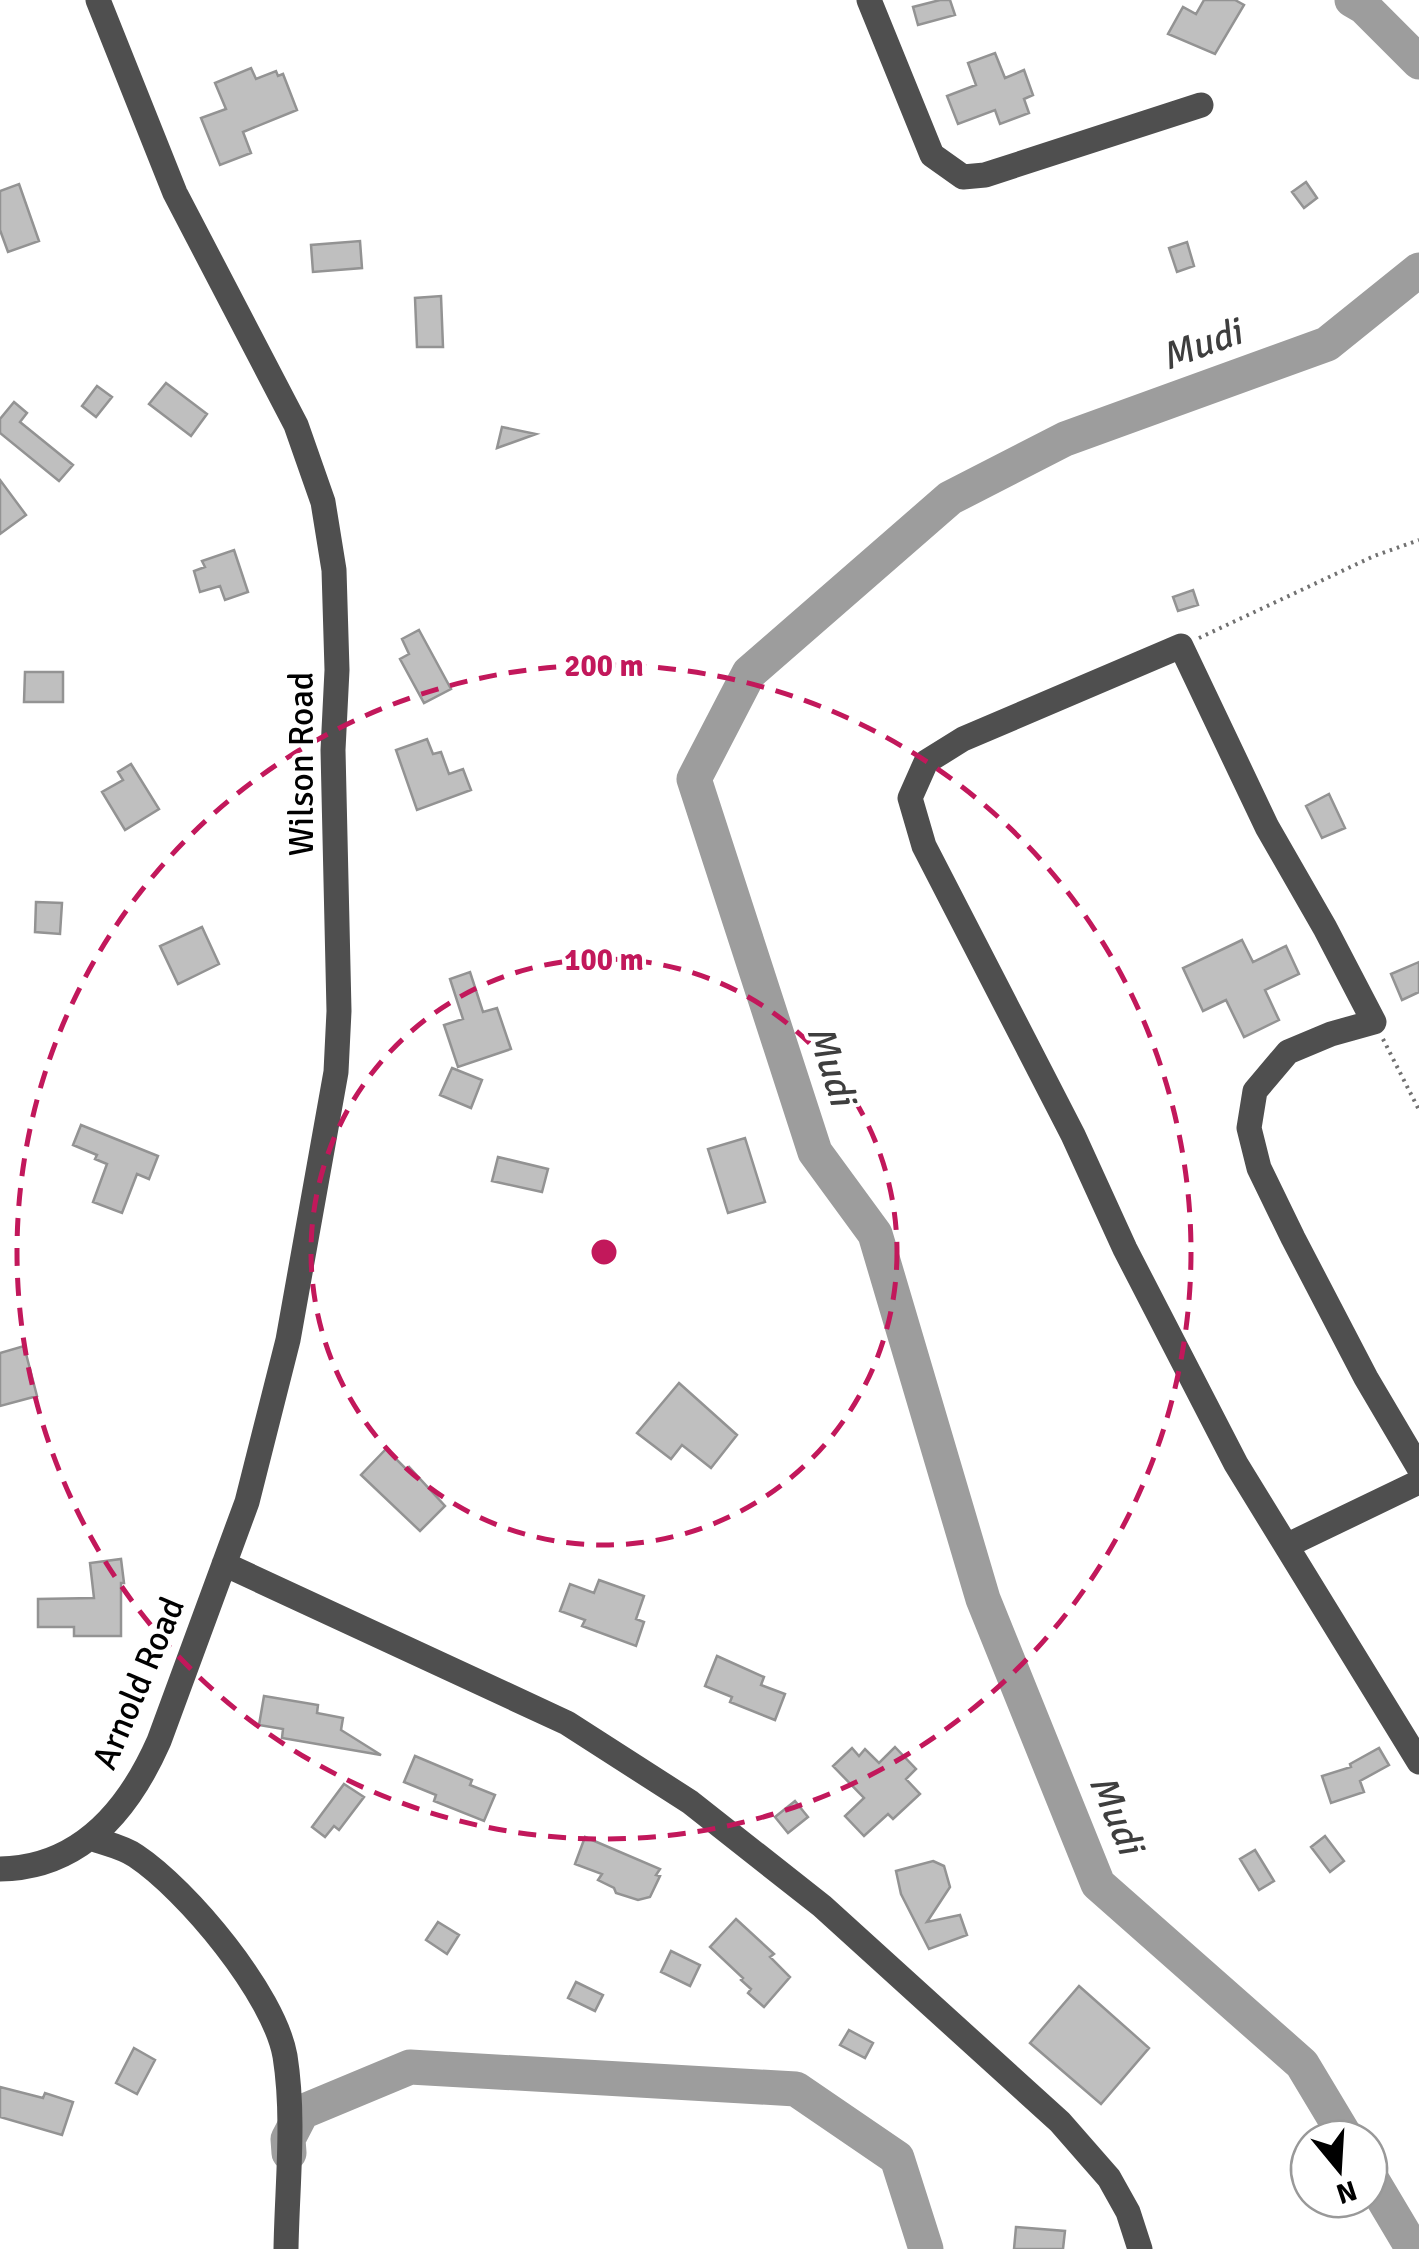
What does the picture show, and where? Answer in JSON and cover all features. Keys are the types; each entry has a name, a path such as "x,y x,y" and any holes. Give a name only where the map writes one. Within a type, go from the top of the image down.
{"street":[{"name":"Wilson Road","path":"98,0 174,193 296,425 323,502 334,570 337,670 333,750 340,1010 336,1072 288,1340 247,1502 224,1564"},
{"path":"870,0 932,155 963,177 985,175 1202,105"},
{"path":"1419,1468 1292,1238 1258,1168 1249,1128 1255,1091 1288,1052 1374,1022 1267,826 1180,646 963,739 926,762 910,798 924,846 1236,1464 1419,1762"},
{"path":"1288,1545 1419,1482"},
{"name":"Arnold Road","path":"0,1870 45,1861 92,1839 145,1773 224,1564"},
{"path":"224,1564 567,1723 690,1802 822,1906 1060,2122 1108,2178 1128,2212 1140,2249"},
{"path":"92,1839 132,1853 164,1877 239,1964 267,2008 285,2054 289,2114 286,2249"}],"path":[{"path":"1180,646 1374,556 1419,540"},
{"path":"1374,1022 1419,1110"}],"building":[{"path":"950,0 955,15 918,25 913,7"},
{"path":"1204,0 1235,0 1244,5 1215,54 1168,34 1183,7 1196,14"},
{"path":"995,53 1005,78 1024,70 1033,95 1024,99 1029,113 1000,124 995,110 958,124 947,96 976,85 968,63"},
{"path":"251,68 256,79 276,71 278,76 283,74 297,110 243,132 251,153 220,165 201,118 226,109 215,83"},
{"path":"1306,182 1317,198 1304,208 1292,192"},
{"path":"19,184 39,241 8,252 0,230 0,191"},
{"path":"360,241 362,268 313,272 311,245"},
{"path":"1187,242 1194,266 1177,272 1169,248"},
{"path":"441,296 443,347 417,347 415,298"},
{"path":"166,383 207,414 191,436 149,404"},
{"path":"97,386 112,397 96,417 82,406"},
{"path":"14,402 27,413 20,422 73,465 59,481 0,433 0,419"},
{"path":"502,427 536,434 497,448"},
{"path":"0,480 26,515 0,534"},
{"path":"234,550 248,592 225,600 220,586 200,592 194,571 205,567 202,561"},
{"path":"1193,590 1198,605 1178,611 1173,597"},
{"path":"419,630 451,689 424,703 400,659 409,654 402,639"},
{"path":"25,672 63,672 63,702 24,702"},
{"path":"427,739 433,754 441,752 449,774 463,769 471,790 417,810 396,750"},
{"path":"131,764 159,809 125,830 102,792 123,780 118,772"},
{"path":"1329,794 1345,828 1322,838 1306,806"},
{"path":"36,902 62,903 60,934 35,932"},
{"path":"202,927 219,964 178,984 160,946"},
{"path":"1242,940 1253,962 1286,946 1299,974 1265,990 1279,1020 1244,1037 1226,1000 1203,1011 1183,968"},
{"path":"1419,962 1419,992 1402,1000 1391,974"},
{"path":"470,972 483,1012 497,1008 511,1049 458,1067 444,1025 463,1019 450,979"},
{"path":"452,1068 482,1080 471,1108 440,1095"},
{"path":"81,1125 158,1156 149,1179 137,1174 122,1213 93,1202 107,1164 73,1145"},
{"path":"745,1138 765,1202 728,1213 708,1149"},
{"path":"498,1157 548,1169 542,1192 492,1181"},
{"path":"24,1346 37,1396 0,1406 0,1353"},
{"path":"679,1383 737,1435 711,1468 682,1445 671,1459 637,1433"},
{"path":"386,1449 406,1469 409,1467 445,1506 420,1531 361,1475"},
{"path":"121,1559 121,1636 74,1636 74,1627 38,1627 38,1599 94,1598 90,1563"},
{"path":"599,1580 644,1596 636,1619 644,1622 636,1646 582,1626 585,1620 560,1611 570,1584 594,1593"},
{"path":"717,1656 764,1677 761,1685 785,1694 775,1720 730,1702 732,1697 705,1686"},
{"path":"264,1696 318,1705 317,1713 343,1718 341,1730 381,1755 282,1738 283,1729 259,1725"},
{"path":"895,1747 916,1769 906,1779 920,1794 893,1819 888,1814 864,1836 845,1816 864,1798 833,1766 852,1748 859,1756 865,1749 879,1763"},
{"path":"1379,1748 1389,1765 1360,1781 1364,1792 1331,1803 1322,1776 1351,1767 1350,1764"},
{"path":"415,1756 472,1780 470,1785 495,1795 484,1821 434,1801 436,1795 404,1782"},
{"path":"344,1784 364,1797 339,1830 334,1826 325,1837 312,1827"},
{"path":"795,1801 808,1817 788,1833 775,1817"},
{"path":"1325,1836 1344,1861 1330,1872 1311,1847"},
{"path":"585,1837 660,1869 650,1897 638,1900 616,1893 598,1880 602,1874 575,1864"},
{"path":"1255,1850 1274,1881 1259,1890 1240,1859"},
{"path":"933,1861 944,1866 950,1887 927,1922 960,1915 967,1935 929,1949 901,1894 896,1871"},
{"path":"736,1919 774,1954 770,1957 790,1977 764,2007 748,1993 751,1989 743,1978 710,1947"},
{"path":"438,1922 459,1935 447,1954 426,1940"},
{"path":"671,1951 700,1965 690,1986 661,1972"},
{"path":"576,1982 603,1995 595,2011 568,1998"},
{"path":"1079,1986 1149,2048 1101,2104 1030,2043"},
{"path":"849,2030 873,2043 865,2058 840,2045"},
{"path":"134,2048 155,2060 137,2094 116,2083"},
{"path":"0,2087 43,2098 45,2093 73,2102 62,2135 0,2117"},
{"path":"1016,2227 1065,2231 1063,2249 1014,2249"}],"waterway":[{"name":"Mudi","path":"1352,0 1364,7 1419,62"},
{"name":"Mudi","path":"1335,2119 1302,2064 1098,1884 983,1599 875,1234 815,1152 694,779 749,673 950,498 1065,439 1327,344 1419,270"},
{"name":"Mudi","path":"289,2153 288,2139 302,2112 410,2067 796,2089 897,2158 926,2249"},
{"name":"Mudi","path":"1389,2209 1413,2249"}]}
